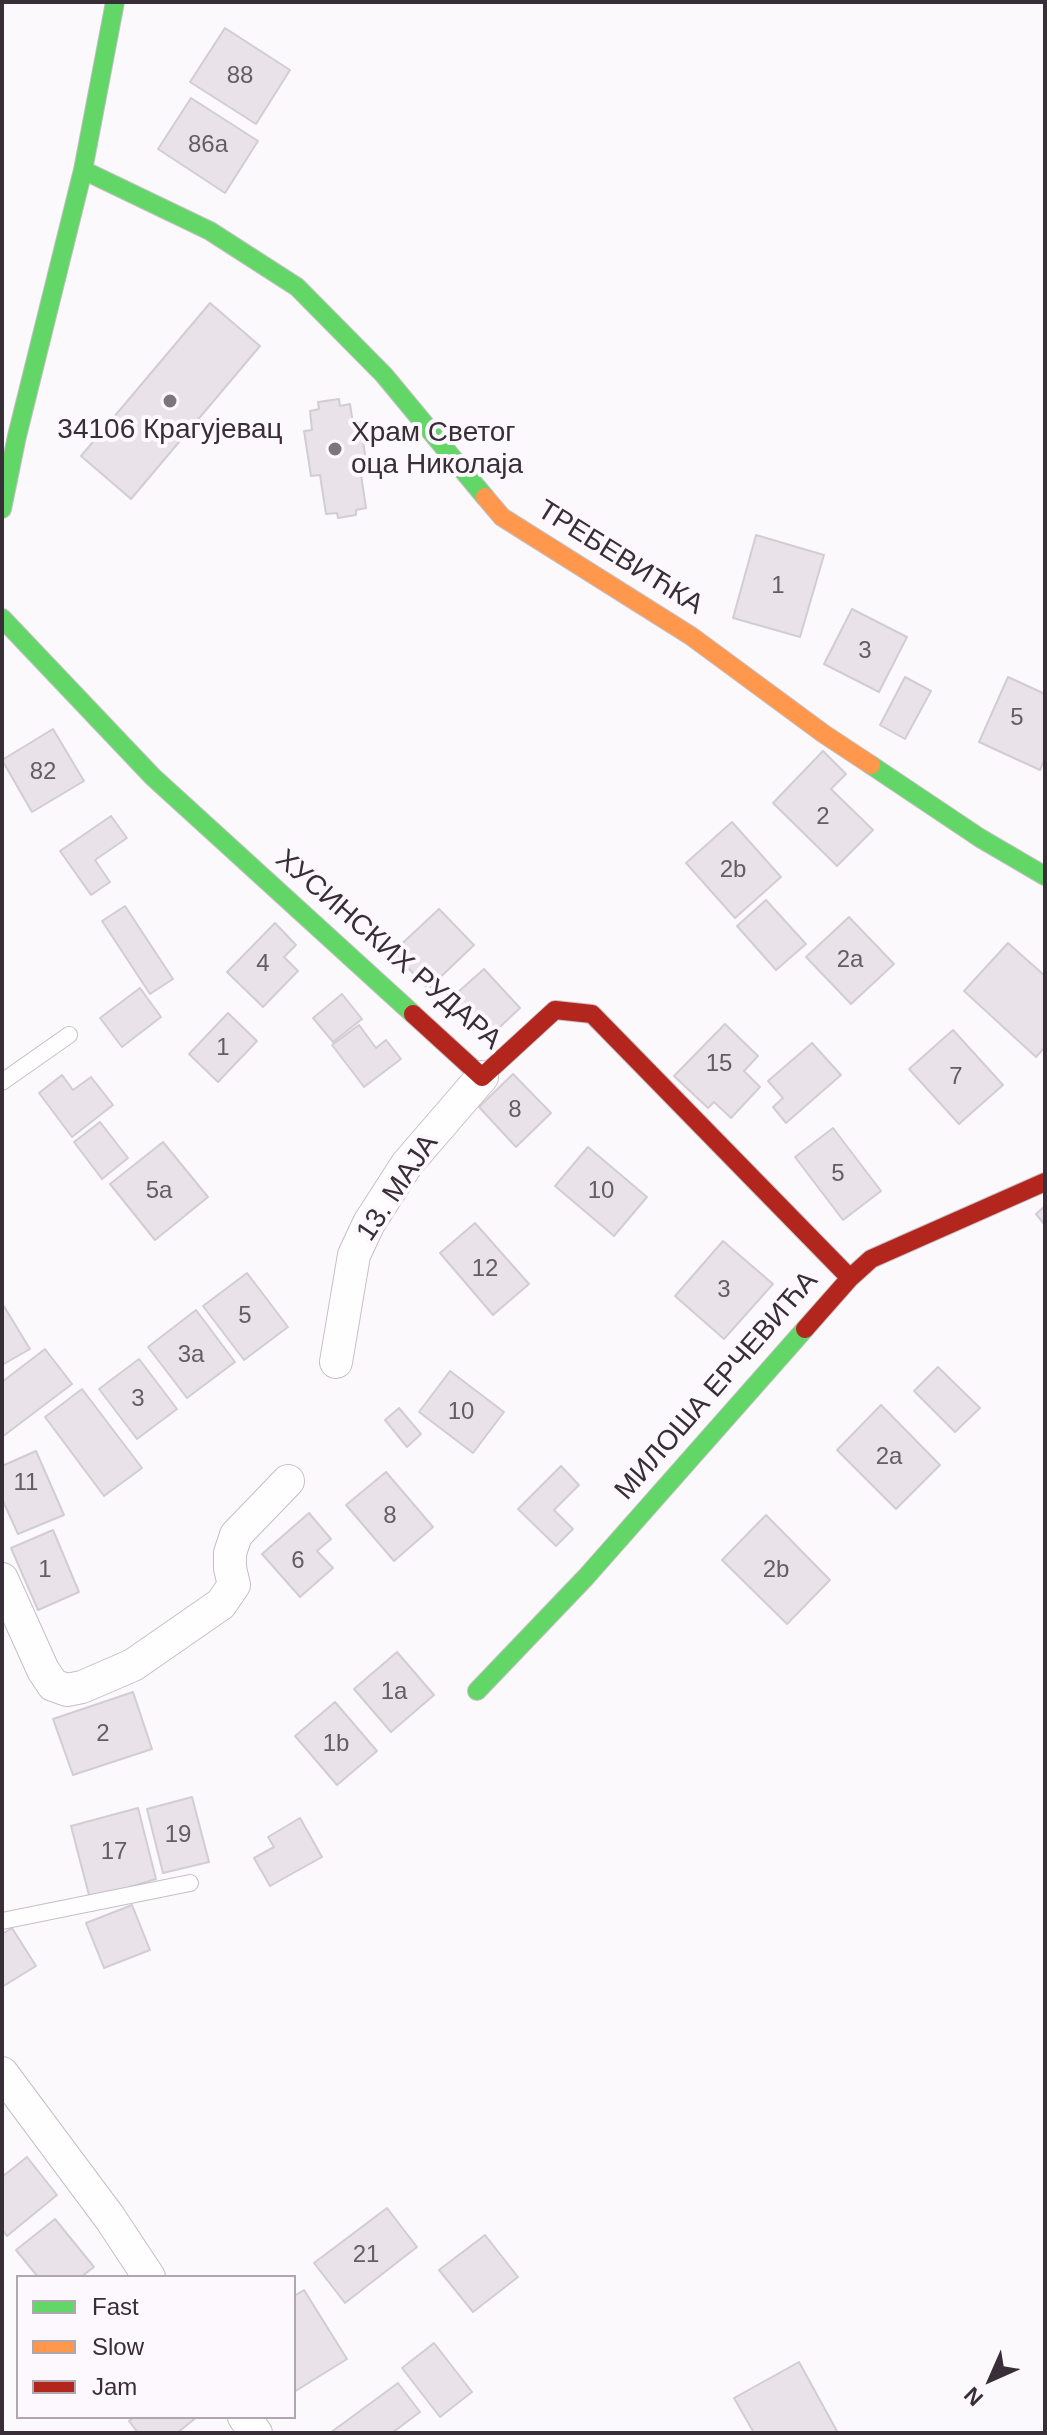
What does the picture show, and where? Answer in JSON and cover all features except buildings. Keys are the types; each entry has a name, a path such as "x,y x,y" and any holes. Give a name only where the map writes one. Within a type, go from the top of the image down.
{"street":[{"path":"2,509 83,170 115,2"},
{"name":"ТРЕБЕВИЋКА","path":"83,170 210,231 297,287 384,375 502,517 691,636 824,734 980,838 1045,876"},
{"name":"ХУСИНСКИХ РУДАРА","path":"2,618 153,777 482,1077 555,1010 592,1014 850,1278"},
{"name":"13. МАЈА","path":"336,1362 354,1255 369,1223 407,1164 482,1077"},
{"name":"МИЛОША ЕРЧЕВИЋА","path":"477,1691 597,1565 850,1278 871,1259 1045,1182"},
{"path":"2,1579 43,1670 53,1685 67,1690 82,1687 133,1665 221,1604 234,1585 230,1553 236,1535 288,1481"},
{"path":"2,2073 110,2218 148,2275"}],"lane":[{"path":"2,1082 69,1035"},
{"path":"2,1921 190,1883"}],"traffic: fast":[{"path":"2,509 83,170 115,2"},
{"path":"83,170 210,231 297,287 384,375 485,497"},
{"path":"2,618 153,777 413,1014"},
{"path":"871,765 980,838 1045,876"},
{"path":"477,1691 586,1577 805,1329"}],"traffic: slow":[{"path":"485,497 502,517 691,636 871,765"}],"traffic: jam":[{"path":"413,1014 482,1077 555,1010 592,1014 850,1278"},
{"path":"805,1329 871,1259 1045,1182"}],"place":[{"name":"34106 Крагујевац","path":"170,401"},
{"name":"Храм Светог оца Николаја","path":"335,449"}]}
